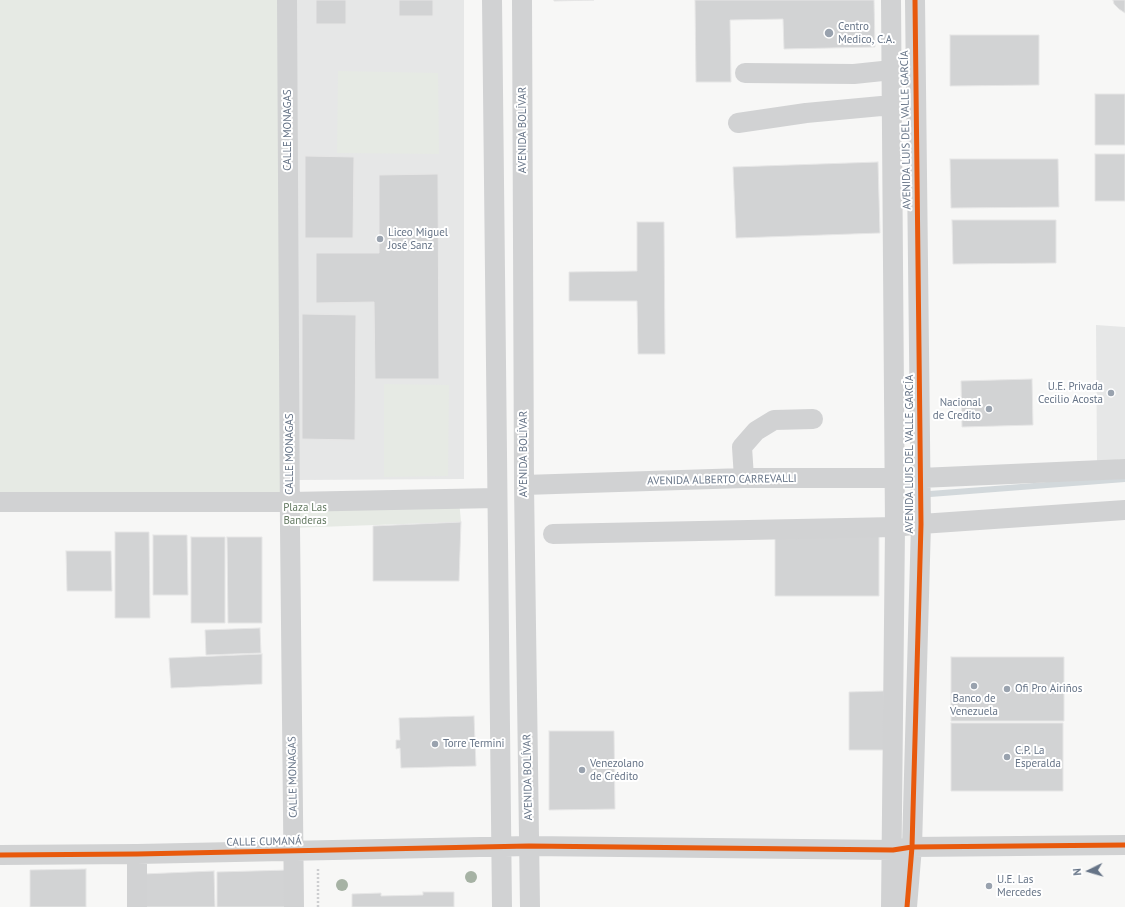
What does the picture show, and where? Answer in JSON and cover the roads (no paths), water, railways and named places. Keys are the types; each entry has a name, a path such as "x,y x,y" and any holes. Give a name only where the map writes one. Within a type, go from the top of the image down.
{"street":[{"name":"CALLE MONAGAS","path":"287,0 294,907"},
{"path":"492,0 496,498 502,907"},
{"name":"AVENIDA BOLÍVAR","path":"522,0 524,485 530,907"},
{"name":"AVENIDA LUIS DEL VALLE GARCÍA","path":"891,0 894,478 902,848 908,907"},
{"name":"AVENIDA LUIS DEL VALLE GARCÍA","path":"891,907 902,848 921,524 915,0"},
{"path":"745,72 854,74 892,70"},
{"path":"738,123 814,112 892,105"},
{"path":"744,478 742,447 756,431 774,420 813,419"},
{"name":"AVENIDA ALBERTO CARREVALLI","path":"524,485 744,478 920,478 1125,469"},
{"path":"0,502 290,502 496,498"},
{"path":"553,534 895,527 1125,510"},
{"name":"CALLE CUMANÁ","path":"0,855 137,854 529,846 902,848 1125,845"},
{"path":"137,854 137,907"}],"waterway":[{"path":"930,494 1125,479"}],"place":[{"name":"Centro Medico, C.A.","path":"829,33"},
{"name":"Liceo Miguel José Sanz","path":"380,239"},
{"name":"U.E. Privada Cecilio Acosta","path":"1111,393"},
{"name":"Nacional de Credito","path":"989,409"},
{"name":"Banco de Venezuela","path":"974,686"},
{"name":"Ofi Pro Airiños","path":"1007,689"},
{"name":"Torre Termini","path":"435,744"},
{"name":"C.P. La Esperalda","path":"1007,757"},
{"name":"Venezolano de Crédito","path":"582,770"},
{"name":"U.E. Las Mercedes","path":"989,886"}],"park label":[{"name":"Plaza Las Banderas","path":"305,514"}]}
